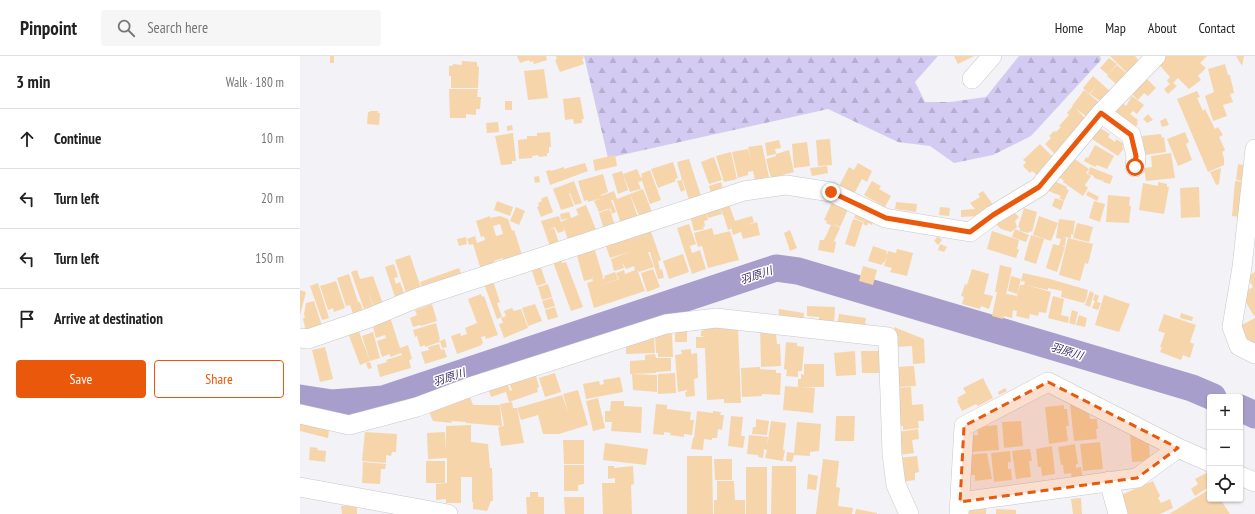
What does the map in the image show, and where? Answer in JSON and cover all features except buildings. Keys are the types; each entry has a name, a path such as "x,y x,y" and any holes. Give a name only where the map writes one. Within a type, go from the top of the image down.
{"street":[{"path":"972,79 992,56"},
{"path":"300,338 308,339 370,318 417,298 744,191 786,185 831,192 886,218 970,232 993,215 1039,187 1101,113 1156,56"},
{"path":"1101,113 1131,135 1136,156 1135,167"},
{"path":"1255,149 1248,264 1232,327 1239,346 1255,354"},
{"path":"300,414 349,425 417,407 480,383 666,324 716,318 888,337 892,454 896,485 909,514"},
{"path":"1178,448 1137,478 960,508 964,426 1048,382 1178,448 1207,461"},
{"path":"1243,477 1255,482"},
{"path":"1110,482 1118,514"},
{"path":"300,487 424,512 448,514"}],"highlighted area":[{"path":"1048,382 1178,448 1137,478 960,502 964,426"}],"green space":[{"path":"584,56 938,56 915,82 925,102 950,102 986,97 1019,56 1100,56 1101,60 1031,136 993,155 954,163 930,146 898,142 828,109 608,158"}],"waterway":[{"name":"羽原川","path":"300,398 332,403 383,399 776,268 798,271 1192,388 1207,394"},
{"name":"羽原川","path":"1243,409 1255,415"}],"route":[{"path":"831,192 886,218 970,232 993,215 1039,187 1101,113 1131,135 1136,156 1135,167"}]}
